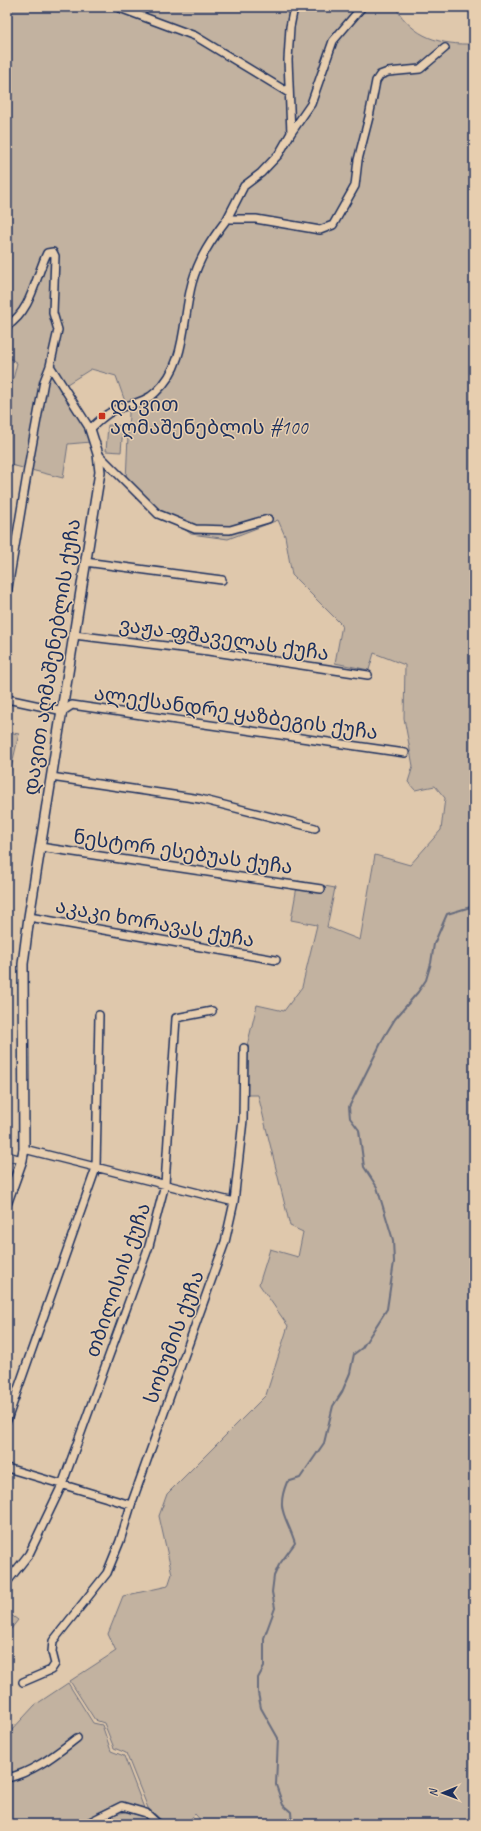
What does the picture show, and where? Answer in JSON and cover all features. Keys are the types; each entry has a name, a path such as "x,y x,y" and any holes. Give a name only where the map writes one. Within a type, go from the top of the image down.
{"street":[{"path":"117,7 195,36 289,93"},
{"path":"291,133 289,93 290,27 294,7"},
{"path":"90,429 115,409 138,402 156,393 172,373 184,335 192,284 206,247 227,220 244,186 261,173 280,154 291,133 311,104 333,41 362,7"},
{"path":"227,220 256,218 320,230 333,224 354,186 358,160 376,81 380,75 388,72 420,69 445,48"},
{"path":"7,326 12,323 29,301 40,268 47,253 52,252 55,256 53,312 58,330 50,366 44,381 7,594"},
{"name":"დავით აღმაშენებლის ქუჩა","path":"7,1202 22,1160 24,1149 24,964 29,917 100,472 98,454 90,429 50,366"},
{"path":"98,454 158,514 196,529 230,530 268,519"},
{"path":"85,562 222,580"},
{"name":"ვაჟა-ფშაველას ქუჩა","path":"74,635 208,651 368,675"},
{"path":"7,699 63,711"},
{"name":"ალექსანდრე ყაზბეგის ქუჩა","path":"63,711 72,706 405,753"},
{"path":"51,777 200,799 315,828"},
{"name":"ნესტორ ესებუას ქუჩა","path":"40,847 322,889"},
{"name":"აკაკი ხორავას ქუჩა","path":"29,917 276,960"},
{"name":"თბილისის ქუჩა","path":"7,1582 29,1554 62,1485 149,1246 164,1184 176,1018 212,1011"},
{"path":"7,1420 96,1168 99,1015"},
{"name":"სოხუმის ქუჩა","path":"23,1682 51,1670 55,1664 52,1652 53,1641 107,1573 120,1541 131,1505 225,1242 234,1202 243,1120 244,1048"},
{"path":"24,1149 234,1202"},
{"path":"7,1156 22,1160"},
{"path":"7,1468 131,1505"},
{"path":"7,1778 15,1776 35,1766 78,1738"},
{"path":"86,1824 122,1806 146,1813 158,1824"}],"shaded area":[{"path":"7,7 395,7 402,18 419,33 429,38 450,43 474,44 474,1824 204,1824 195,1814 186,1824 166,1824 148,1808 126,1753 114,1748 104,1723 95,1720 70,1681 116,1651 108,1634 123,1596 168,1586 172,1574 159,1516 167,1494 266,1395 288,1326 259,1284 270,1249 298,1257 303,1232 290,1226 258,1095 247,1095 247,1046 257,1005 284,1011 302,987 317,925 291,920 298,881 335,888 327,927 360,940 375,855 410,865 441,830 445,798 435,786 415,790 408,782 413,766 404,718 405,665 374,653 369,670 335,663 342,625 292,575 285,536 278,520 228,539 191,534 155,508 126,481 129,413 116,376 91,369 59,389 88,428 91,442 68,444 63,478 7,464 7,404 17,363 7,356"},
{"path":"108,425 123,426 121,452 106,451"},
{"path":"7,732 19,734 10,773 7,772"},
{"path":"7,1612 18,1620 7,1634"},
{"path":"68,1683 93,1723 102,1725 111,1751 124,1756 144,1808 120,1802 97,1813 98,1824 7,1824 7,1730 10,1732 35,1705"},
{"path":"126,1812 143,1816 151,1824 114,1824 114,1814"}],"waterway":[{"path":"292,1824 291,1812 283,1805 276,1785 278,1738 261,1708 258,1693 258,1678 264,1667 264,1638 275,1608 272,1592 274,1576 279,1565 295,1543 282,1507 282,1500 287,1482 300,1478 324,1443 333,1406 342,1392 350,1373 354,1354 362,1348 387,1309 394,1262 393,1240 377,1187 364,1167 359,1130 350,1118 349,1107 384,1037 395,1019 418,992 426,980 434,944 447,914 474,906"}],"place":[{"name":"დავით აღმაშენებლის #100","path":"102,416"}]}
